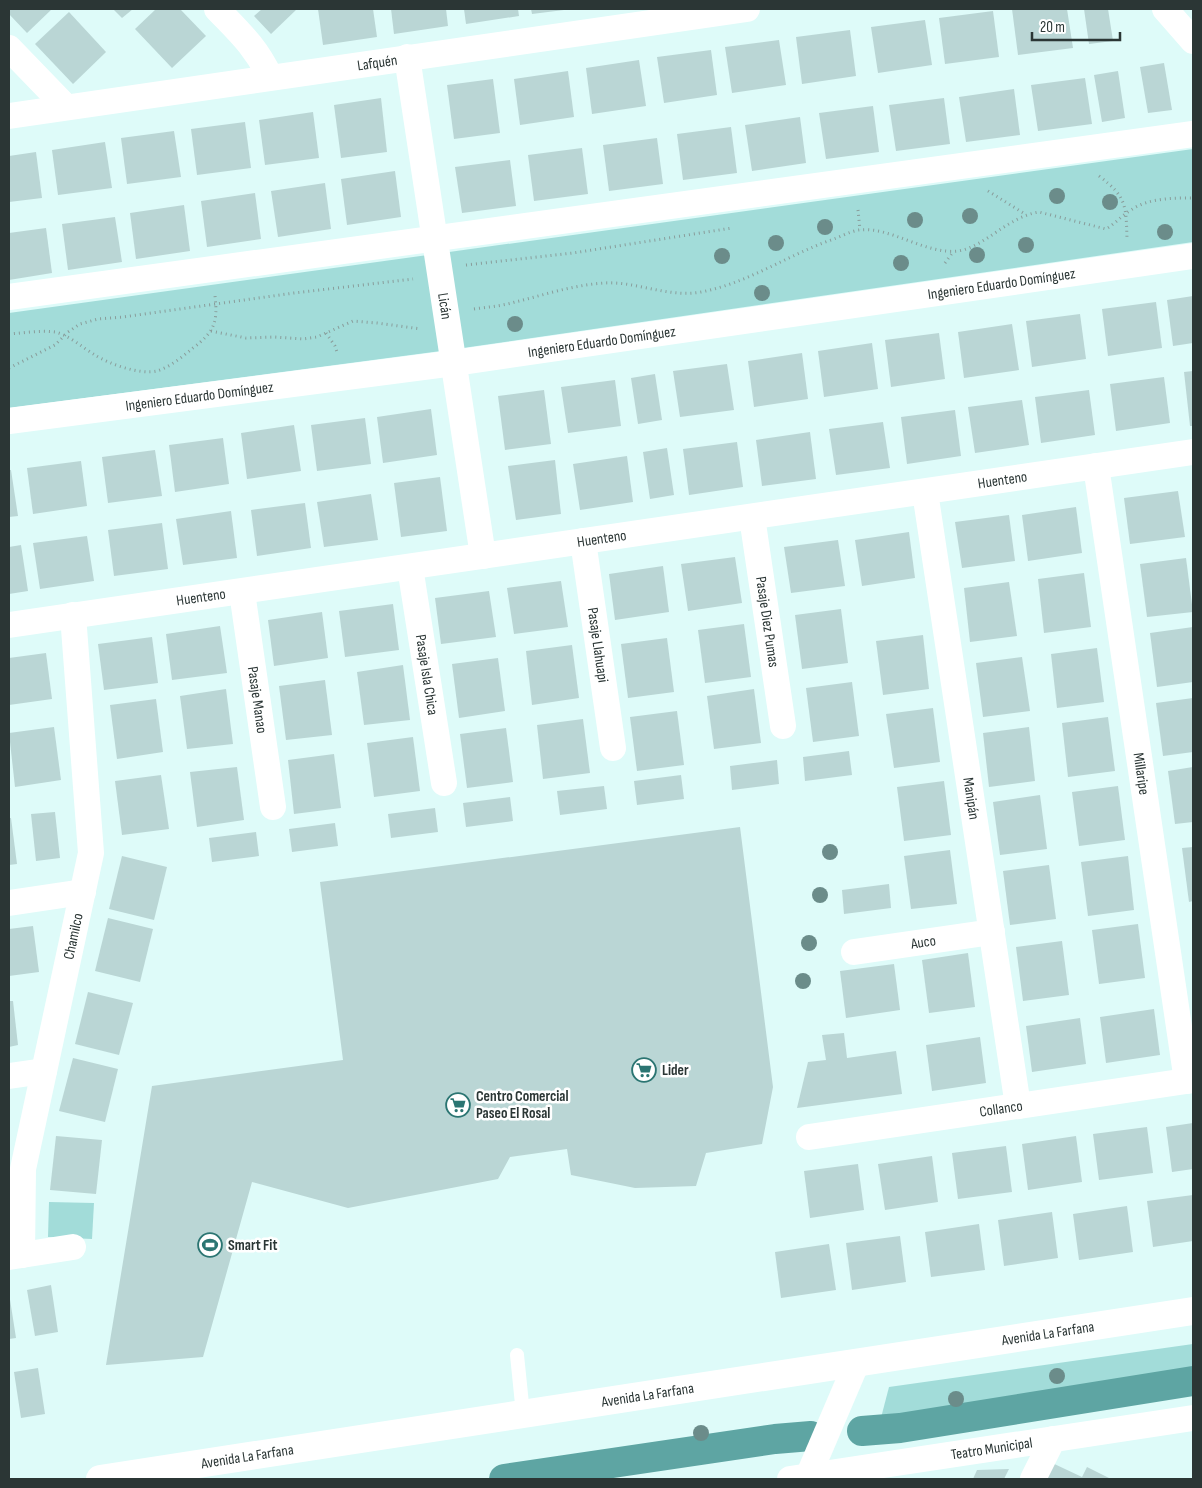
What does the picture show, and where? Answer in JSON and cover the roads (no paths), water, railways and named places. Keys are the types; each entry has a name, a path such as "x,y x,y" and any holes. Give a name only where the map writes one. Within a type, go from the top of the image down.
{"street":[{"path":"217,9 249,42 261,58 270,78"},
{"name":"Lafquén","path":"9,116 747,9"},
{"path":"1164,9 1193,41"},
{"path":"9,48 66,107"},
{"name":"Licán","path":"407,57 483,556"},
{"path":"9,297 1193,134"},
{"name":"Ingeniero Eduardo Domínguez","path":"9,422 452,353 1193,256"},
{"name":"Huenteno","path":"9,625 1193,452"},
{"name":"Millaripe","path":"1096,466 1190,1081"},
{"name":"Manipán","path":"924,492 1018,1106"},
{"name":"Pasaje Diez Pumas","path":"752,517 783,726"},
{"name":"Pasaje Llahuapi","path":"583,542 613,748"},
{"name":"Pasaje Isla Chica","path":"410,567 444,783"},
{"name":"Pasaje Manao","path":"242,592 273,807"},
{"name":"Chamilco","path":"15,1256 23,1169 91,853 74,615"},
{"path":"9,903 83,892"},
{"name":"Auco","path":"854,952 992,932"},
{"path":"9,1076 44,1071"},
{"name":"Collanco","path":"808,1137 1190,1081"},
{"path":"15,1256 73,1248"},
{"name":"Avenida La Farfana","path":"100,1479 1193,1311"},
{"path":"802,1478 857,1362"},
{"name":"Teatro Municipal","path":"802,1478 1193,1418"},
{"path":"1033,1479 1053,1439"}],"lane":[{"path":"517,1355 523,1414"}],"waterway":[{"path":"862,1431 900,1428 1193,1381"},
{"path":"504,1479 775,1439 811,1436"}],"place":[{"name":"Lider","path":"644,1070"},
{"name":"Centro Comercial Paseo El Rosal","path":"458,1105"},
{"name":"Smart Fit","path":"210,1245"}]}
